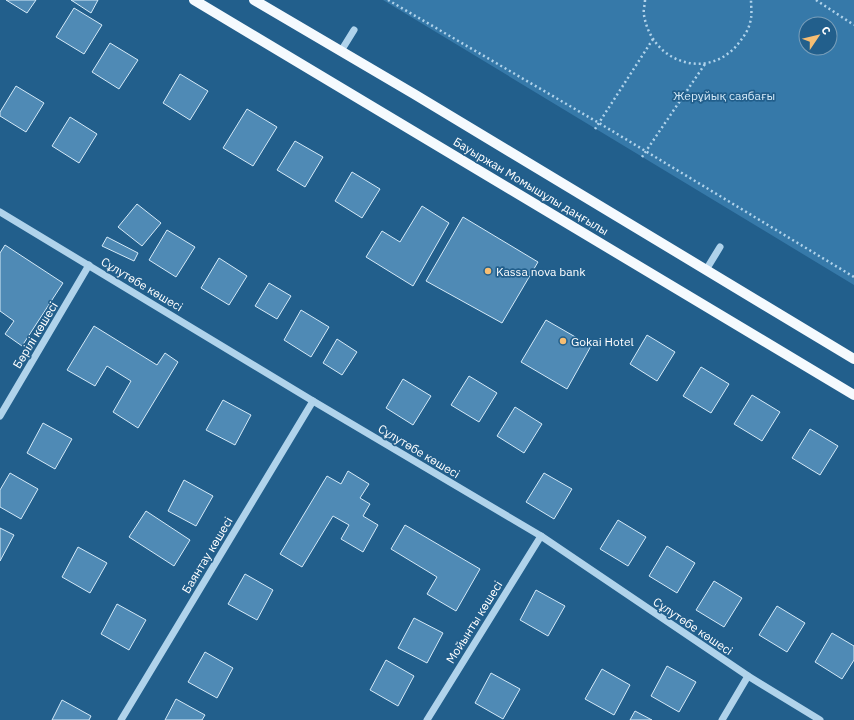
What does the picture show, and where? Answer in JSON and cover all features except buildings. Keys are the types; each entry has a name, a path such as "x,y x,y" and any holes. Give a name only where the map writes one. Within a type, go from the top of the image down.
{"main road":[{"name":"Бауыржан Момышұлы даңғылы","path":"194,0 854,395"},
{"name":"Бауыржан Момышұлы даңғылы","path":"254,0 854,359"}],"street":[{"path":"341,52 354,30"},
{"name":"Сұлутөбе көшесі","path":"0,212 313,401 541,536 748,676 820,720"},
{"path":"706,270 720,247"},
{"name":"Бөрілі көшесі","path":"0,416 89,265"},
{"name":"Баянтау көшесі","path":"121,720 313,401"},
{"name":"Мойынты көшесі","path":"427,720 541,536"},
{"path":"722,720 748,676"}],"path":[{"path":"388,0 599,123 854,276"},
{"path":"645,0 644,14 648,32 659,47 672,58 688,63 706,63 722,58 736,48 746,34 751,18 751,0"},
{"path":"816,0 854,25"},
{"path":"595,129 653,39"},
{"path":"642,158 706,63"}],"green space":[{"name":"Жерұйық саябағы","path":"383,0 854,0 854,285"}],"place":[{"name":"Kassa nova bank","path":"488,271"},
{"name":"Gokai Hotel","path":"563,341"}]}
